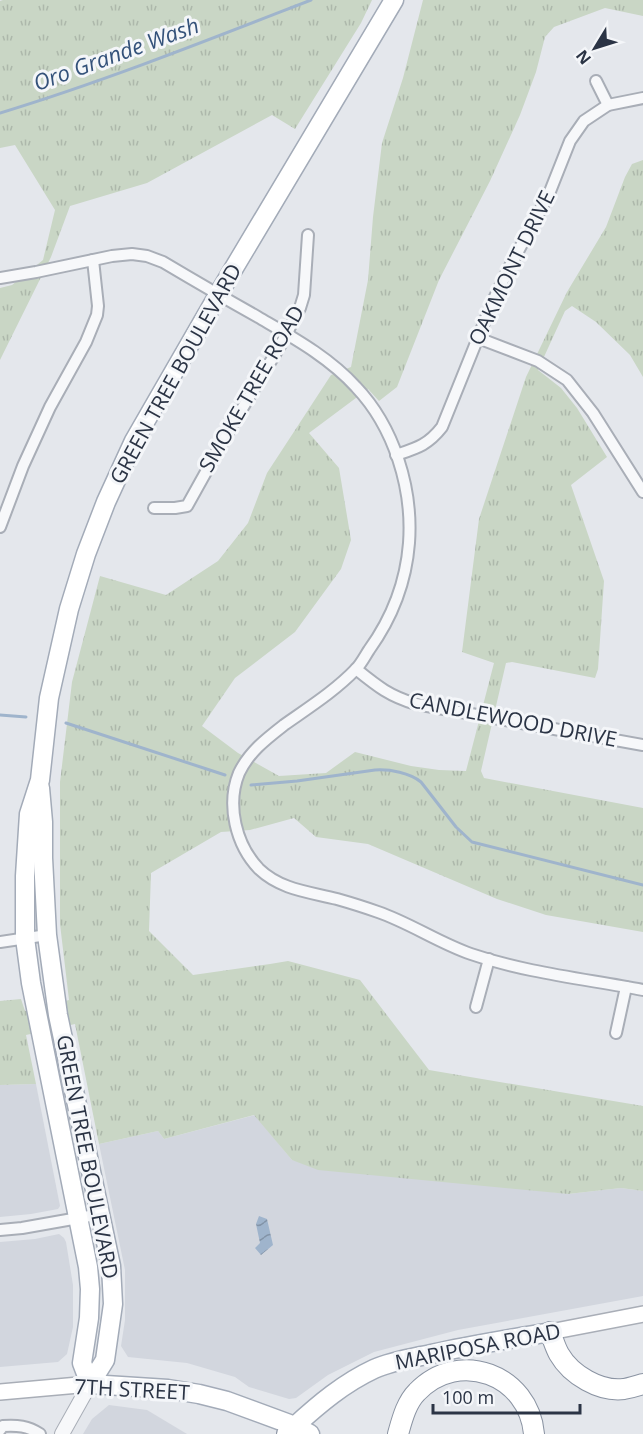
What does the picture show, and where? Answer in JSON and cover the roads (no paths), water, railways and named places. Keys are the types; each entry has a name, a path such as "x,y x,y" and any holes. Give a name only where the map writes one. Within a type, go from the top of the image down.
{"highway":[{"path":"550,1332 560,1355 574,1372 589,1381 605,1388 623,1389 643,1384"},
{"path":"398,1434 402,1418 416,1392 443,1374 474,1369 509,1385 522,1400 530,1415 534,1434"}],"main road":[{"name":"GREEN TREE BOULEVARD","path":"90,1384 82,1363 89,1318 88,1266 31,982 25,938 25,876 29,814 40,780 49,698 69,609 86,554 106,502 134,441 394,0"},
{"name":"GREEN TREE BOULEVARD","path":"40,780 44,822 43,858 47,935 58,1015 111,1266 113,1304 105,1360 90,1384"},
{"name":"MARIPOSA ROAD","path":"297,1431 314,1409 346,1384 375,1369 444,1351 643,1314"},
{"name":"7TH STREET","path":"0,1392 90,1384 168,1389 227,1401 297,1431"}],"street":[{"path":"596,81 608,105"},
{"name":"OAKMONT DRIVE","path":"396,455 422,446 442,428 508,268 549,194 570,141 584,121 608,105 643,98"},
{"name":"SMOKE TREE ROAD","path":"154,508 187,506 287,334 304,295 308,235"},
{"path":"0,278 132,254 147,256 163,262 287,334 330,363 357,387 384,425 404,481 409,508 408,556 398,596 380,634 356,669 336,687 260,743 248,757 239,774 235,791 234,813 241,842 260,869 277,882 292,889 338,899 380,913 412,926 450,946 509,966 643,990"},
{"path":"0,527 23,466 50,407 86,342 97,315 93,260"},
{"path":"478,338 538,361 567,380 593,413 643,492"},
{"name":"CANDLEWOOD DRIVE","path":"356,669 398,699 416,704 643,745"},
{"path":"0,942 47,935"},
{"path":"476,1006 489,959"},
{"path":"616,1033 626,987"},
{"path":"0,1230 101,1214"},
{"path":"62,1434 90,1384"},
{"path":"1,1432 3,1426 17,1425 40,1434"}],"water":[{"path":"259,1216 267,1219 273,1245 261,1255 255,1248 260,1243 256,1224"}],"waterway":[{"name":"Oro Grande Wash","path":"0,113 117,74 311,0"},
{"path":"0,715 26,717"},
{"path":"66,723 225,775"},
{"path":"251,785 375,770 400,772 421,782 456,827 472,842 643,885"}]}
